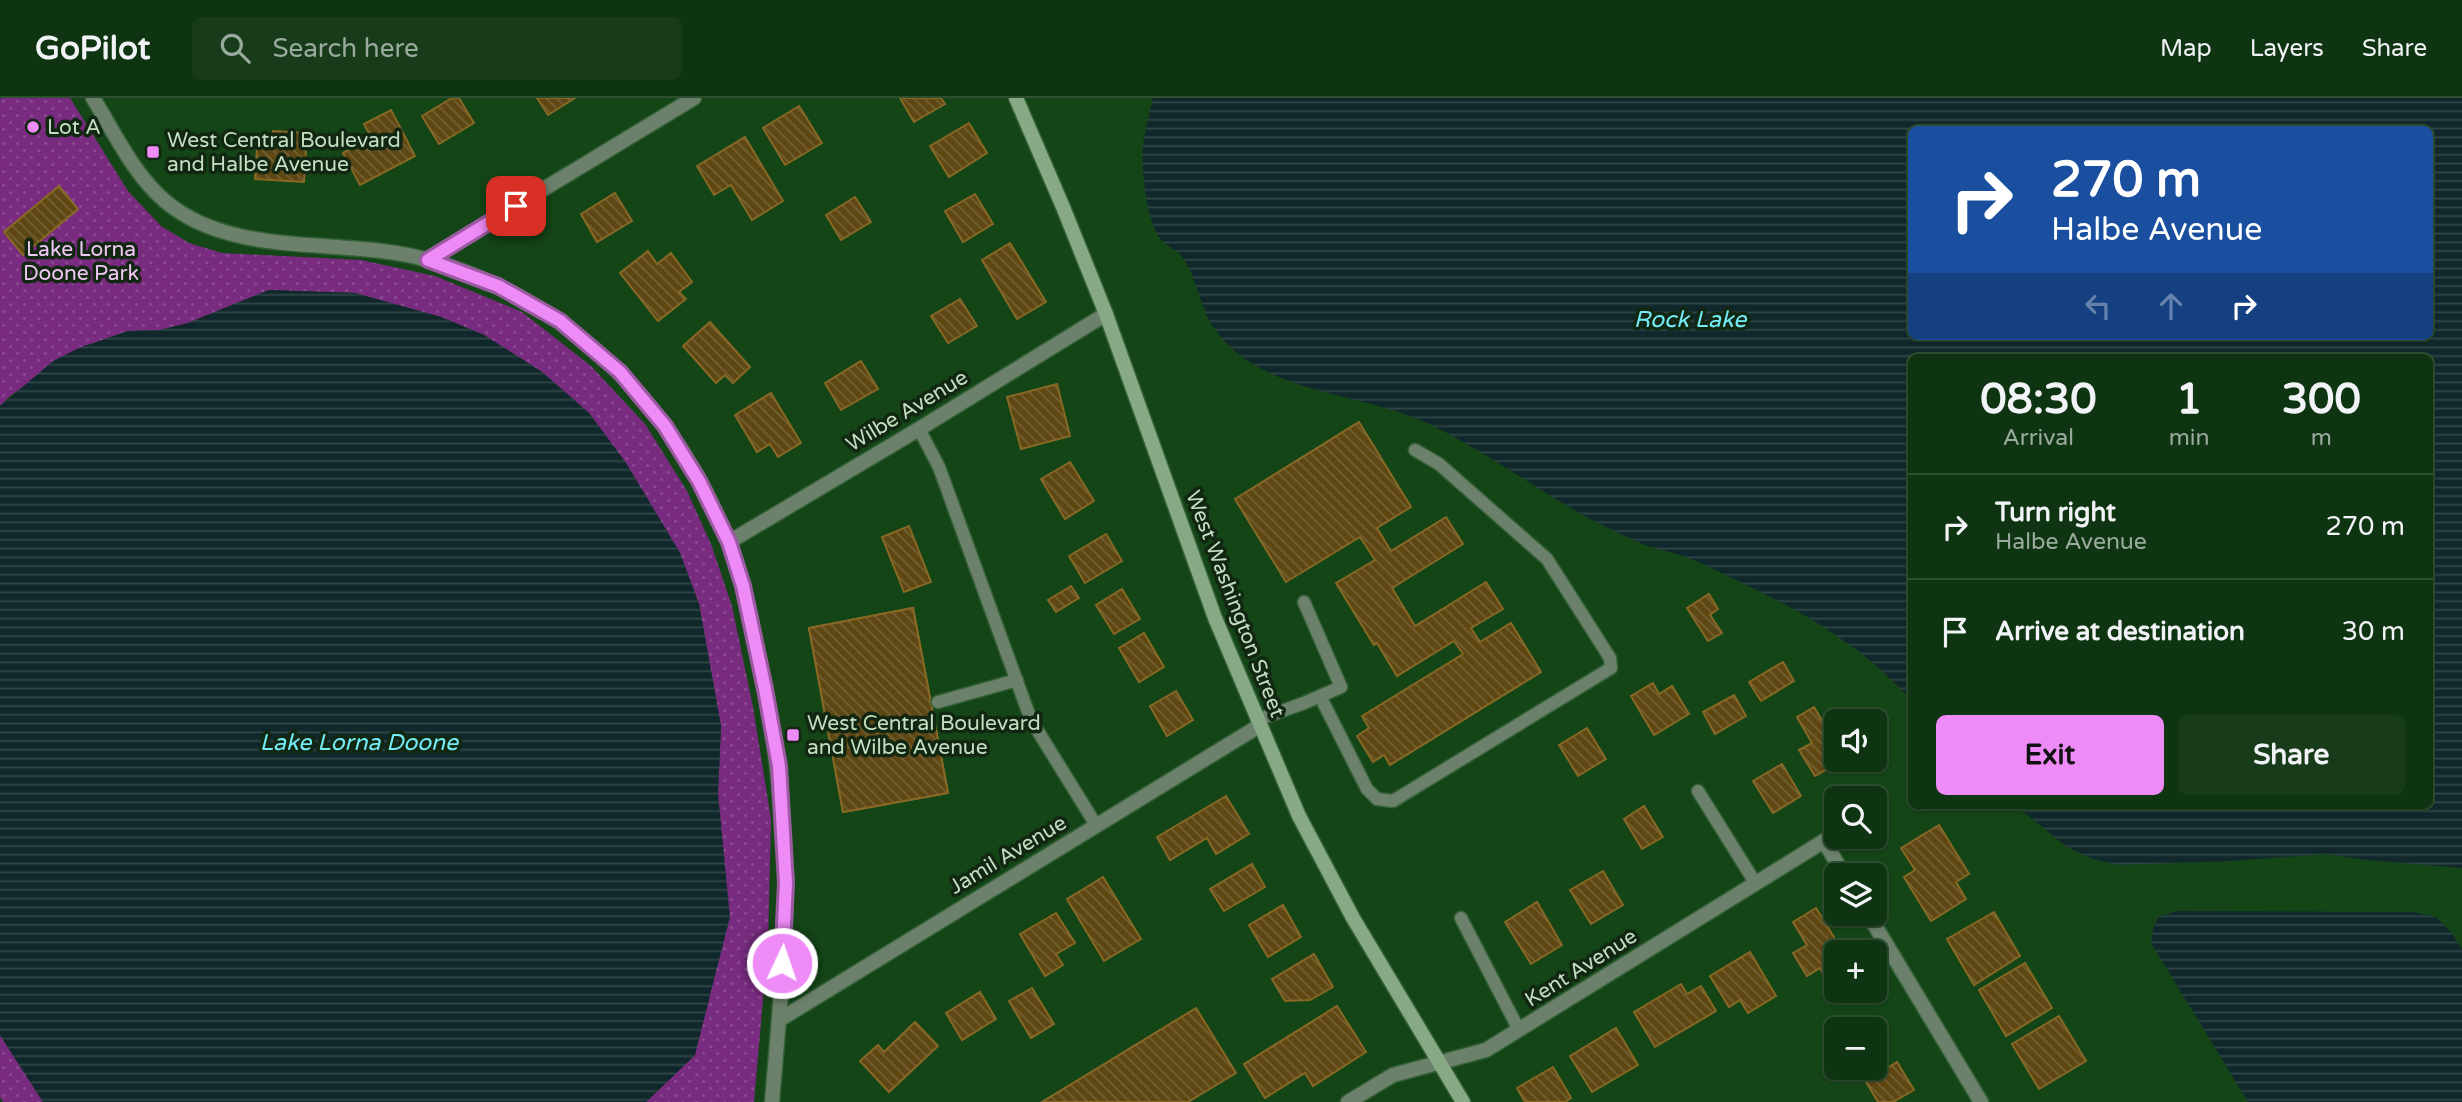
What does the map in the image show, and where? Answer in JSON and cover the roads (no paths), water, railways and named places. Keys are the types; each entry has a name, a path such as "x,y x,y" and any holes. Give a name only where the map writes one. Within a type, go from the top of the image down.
{"main road":[{"name":"West Washington Street","path":"1016,98 1106,314 1214,618 1299,816 1353,918 1463,1102"}],"street":[{"path":"93,98 139,170 163,200 186,215 223,231 287,244 362,247 428,260 498,286 560,321 620,372 665,426 699,481 729,542 743,586 779,766 786,883 772,1102"},
{"path":"428,260 694,98"},
{"name":"Wilbe Avenue","path":"729,542 1106,314"},
{"name":"Jamil Avenue","path":"779,1020 1258,723"},
{"name":"Kent Avenue","path":"1348,1102 1393,1074 1486,1050 1824,841 1837,863"},
{"path":"1875,926 1982,1102"}],"lane":[{"path":"919,429 940,467 1031,720 1096,825"},
{"path":"1320,696 1367,789 1377,799 1393,801 1611,668 1611,658 1547,559 1439,464 1415,450"},
{"path":"1258,723 1340,687 1304,602"},
{"path":"938,702 1017,680"},
{"path":"1698,791 1756,884"},
{"path":"1461,918 1519,1030"}],"water":[{"name":"Rock Lake","path":"1153,98 2462,98 2462,868 2325,854 2118,865 2092,859 2067,847 2020,809 2433,809 2433,354 1908,354 1908,697 1873,663 1808,618 1697,561 1645,545 1602,525 1429,424 1402,413 1283,379 1256,366 1232,348 1212,325 1183,258 1164,243 1154,228 1145,192 1144,139"},
{"name":"Lake Lorna Doone","path":"269,290 355,293 441,317 484,335 542,372 589,413 626,463 680,553 699,604 721,726 718,793 730,917 695,1055 646,1102 43,1102 0,1035 0,406 53,361 79,348 128,331 160,330 188,323"},
{"path":"2177,911 2413,912 2436,917 2451,932 2462,949 2462,1102 2248,1102 2151,943 2158,917"}],"place":[{"name":"Lot A","path":"33,127"},
{"name":"West Central Boulevard and Halbe Avenue","path":"153,152"},
{"name":"West Central Boulevard and Wilbe Avenue","path":"793,735"}],"park label":[{"name":"Lake Lorna Doone Park","path":"81,261"}]}
